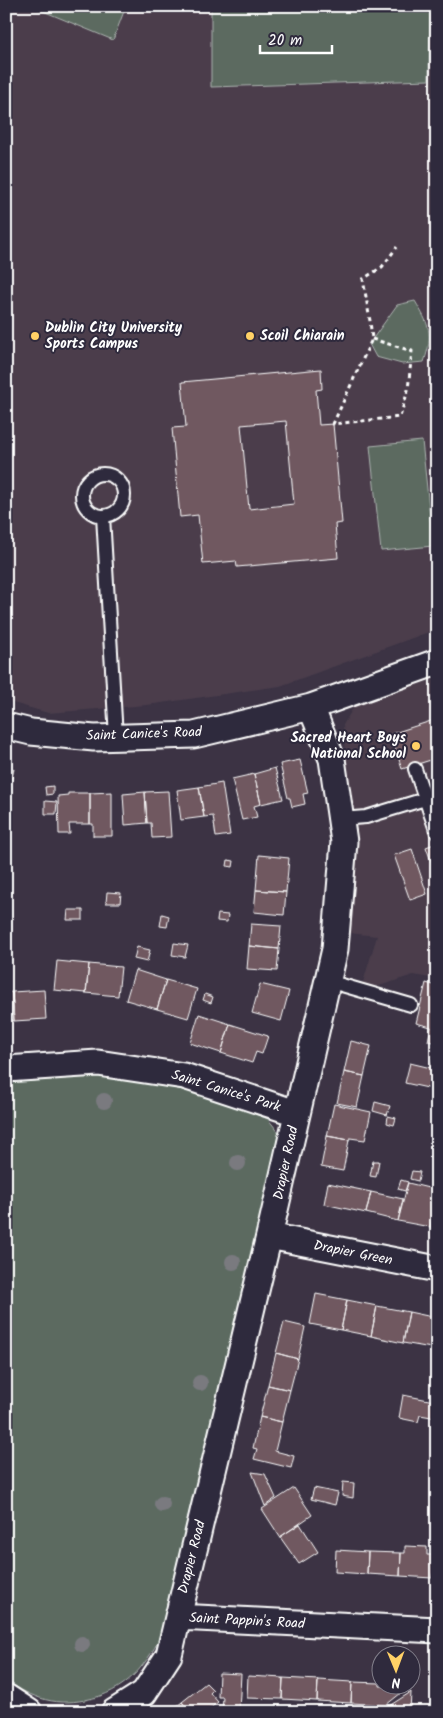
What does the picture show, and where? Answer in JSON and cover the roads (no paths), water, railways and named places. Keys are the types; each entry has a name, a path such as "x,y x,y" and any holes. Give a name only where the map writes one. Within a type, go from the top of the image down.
{"street":[{"name":"Saint Canice's Road","path":"6,726 31,732 94,738 194,735 311,707 437,662"},
{"name":"Drapier Road","path":"178,1617 335,949 344,842 332,759 311,707"},
{"name":"Saint Canice's Park","path":"6,1069 98,1063 184,1076 296,1114"},
{"name":"Drapier Green","path":"269,1236 437,1269"},
{"name":"Saint Pappin's Road","path":"114,1712 144,1693 169,1655 178,1617 437,1630"},
{"path":"6,1697 30,1712"}],"lane":[{"path":"103,516 116,737"},
{"path":"416,769 437,833"},
{"path":"341,819 366,817 425,799"},
{"path":"328,981 360,992 411,1005"}],"place":[{"name":"Dublin City University Sports Campus","path":"35,336"},
{"name":"Scoil Chiarain","path":"250,336"},
{"name":"Sacred Heart Boys National School","path":"416,746"}]}
